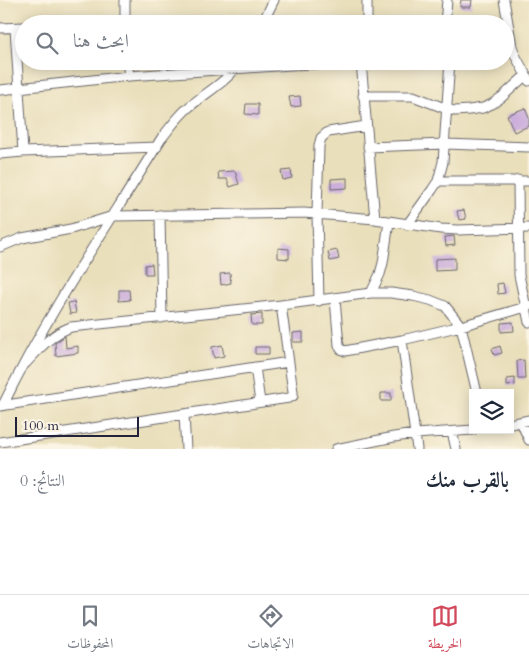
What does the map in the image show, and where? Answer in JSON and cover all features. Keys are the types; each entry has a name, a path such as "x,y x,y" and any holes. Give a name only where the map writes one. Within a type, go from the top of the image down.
{"street":[{"path":"124,0 125,15"},
{"path":"266,15 274,0"},
{"path":"367,0 368,15"},
{"path":"446,15 447,0"},
{"path":"504,0 506,15"},
{"path":"0,28 15,27"},
{"path":"363,96 413,96 455,111 483,108 492,104 528,78 514,60"},
{"path":"18,70 23,152"},
{"path":"128,70 129,76"},
{"path":"0,90 188,70"},
{"path":"2,405 55,310 157,146 174,122 188,107 221,83 233,70"},
{"path":"361,70 375,219"},
{"path":"407,225 438,181 445,144 449,70"},
{"path":"319,301 317,213 319,146 321,138 328,132 366,126"},
{"path":"368,147 445,144 529,147"},
{"path":"0,154 157,146"},
{"path":"518,180 519,276 520,286 528,307 529,322"},
{"path":"438,181 529,180"},
{"path":"0,247 22,238 72,229 113,216 317,213 375,219 424,228 458,230 529,228"},
{"path":"160,215 162,318"},
{"path":"371,293 383,263 389,222"},
{"path":"24,364 53,335 71,327 319,301 371,293 391,293 430,300 445,306 461,326 476,389"},
{"path":"335,299 341,350 345,351 461,326 528,307"},
{"path":"0,442 289,398 293,396 281,305"},
{"path":"402,340 417,449"},
{"path":"2,405 289,362"},
{"path":"255,367 260,402"},
{"path":"184,415 186,449"},
{"path":"525,421 529,440"},
{"path":"336,449 415,434 469,430"},
{"path":"452,432 456,449"}],"building":[{"path":"461,0 472,0 471,7 460,7"},
{"path":"300,96 301,106 291,107 289,97"},
{"path":"246,104 258,104 258,115 245,114"},
{"path":"525,108 529,118 529,126 514,132 507,115"},
{"path":"291,170 292,178 283,180 281,171"},
{"path":"235,171 239,184 230,187 227,179 219,179 218,172"},
{"path":"347,178 347,188 331,189 331,179"},
{"path":"464,210 466,219 459,220 457,211"},
{"path":"454,236 455,245 446,246 445,237"},
{"path":"278,248 289,249 289,259 278,258"},
{"path":"337,250 339,259 330,261 328,252"},
{"path":"455,258 455,270 435,271 435,259"},
{"path":"152,264 153,274 145,274 145,265"},
{"path":"230,273 231,283 221,285 220,274"},
{"path":"503,283 505,293 498,294 497,284"},
{"path":"119,290 129,290 130,300 119,301"},
{"path":"74,302 76,313 70,314 68,303"},
{"path":"262,314 262,325 252,325 251,315"},
{"path":"513,322 514,331 501,332 501,323"},
{"path":"303,332 303,342 293,342 293,333"},
{"path":"65,336 66,348 78,346 78,353 56,356 55,343"},
{"path":"222,345 224,356 214,358 212,347"},
{"path":"500,346 502,353 494,355 492,349"},
{"path":"255,347 269,347 269,354 255,354"},
{"path":"524,360 525,379 518,379 517,361"},
{"path":"515,378 515,385 507,386 507,379"},
{"path":"381,393 391,393 391,401 381,401"}]}
